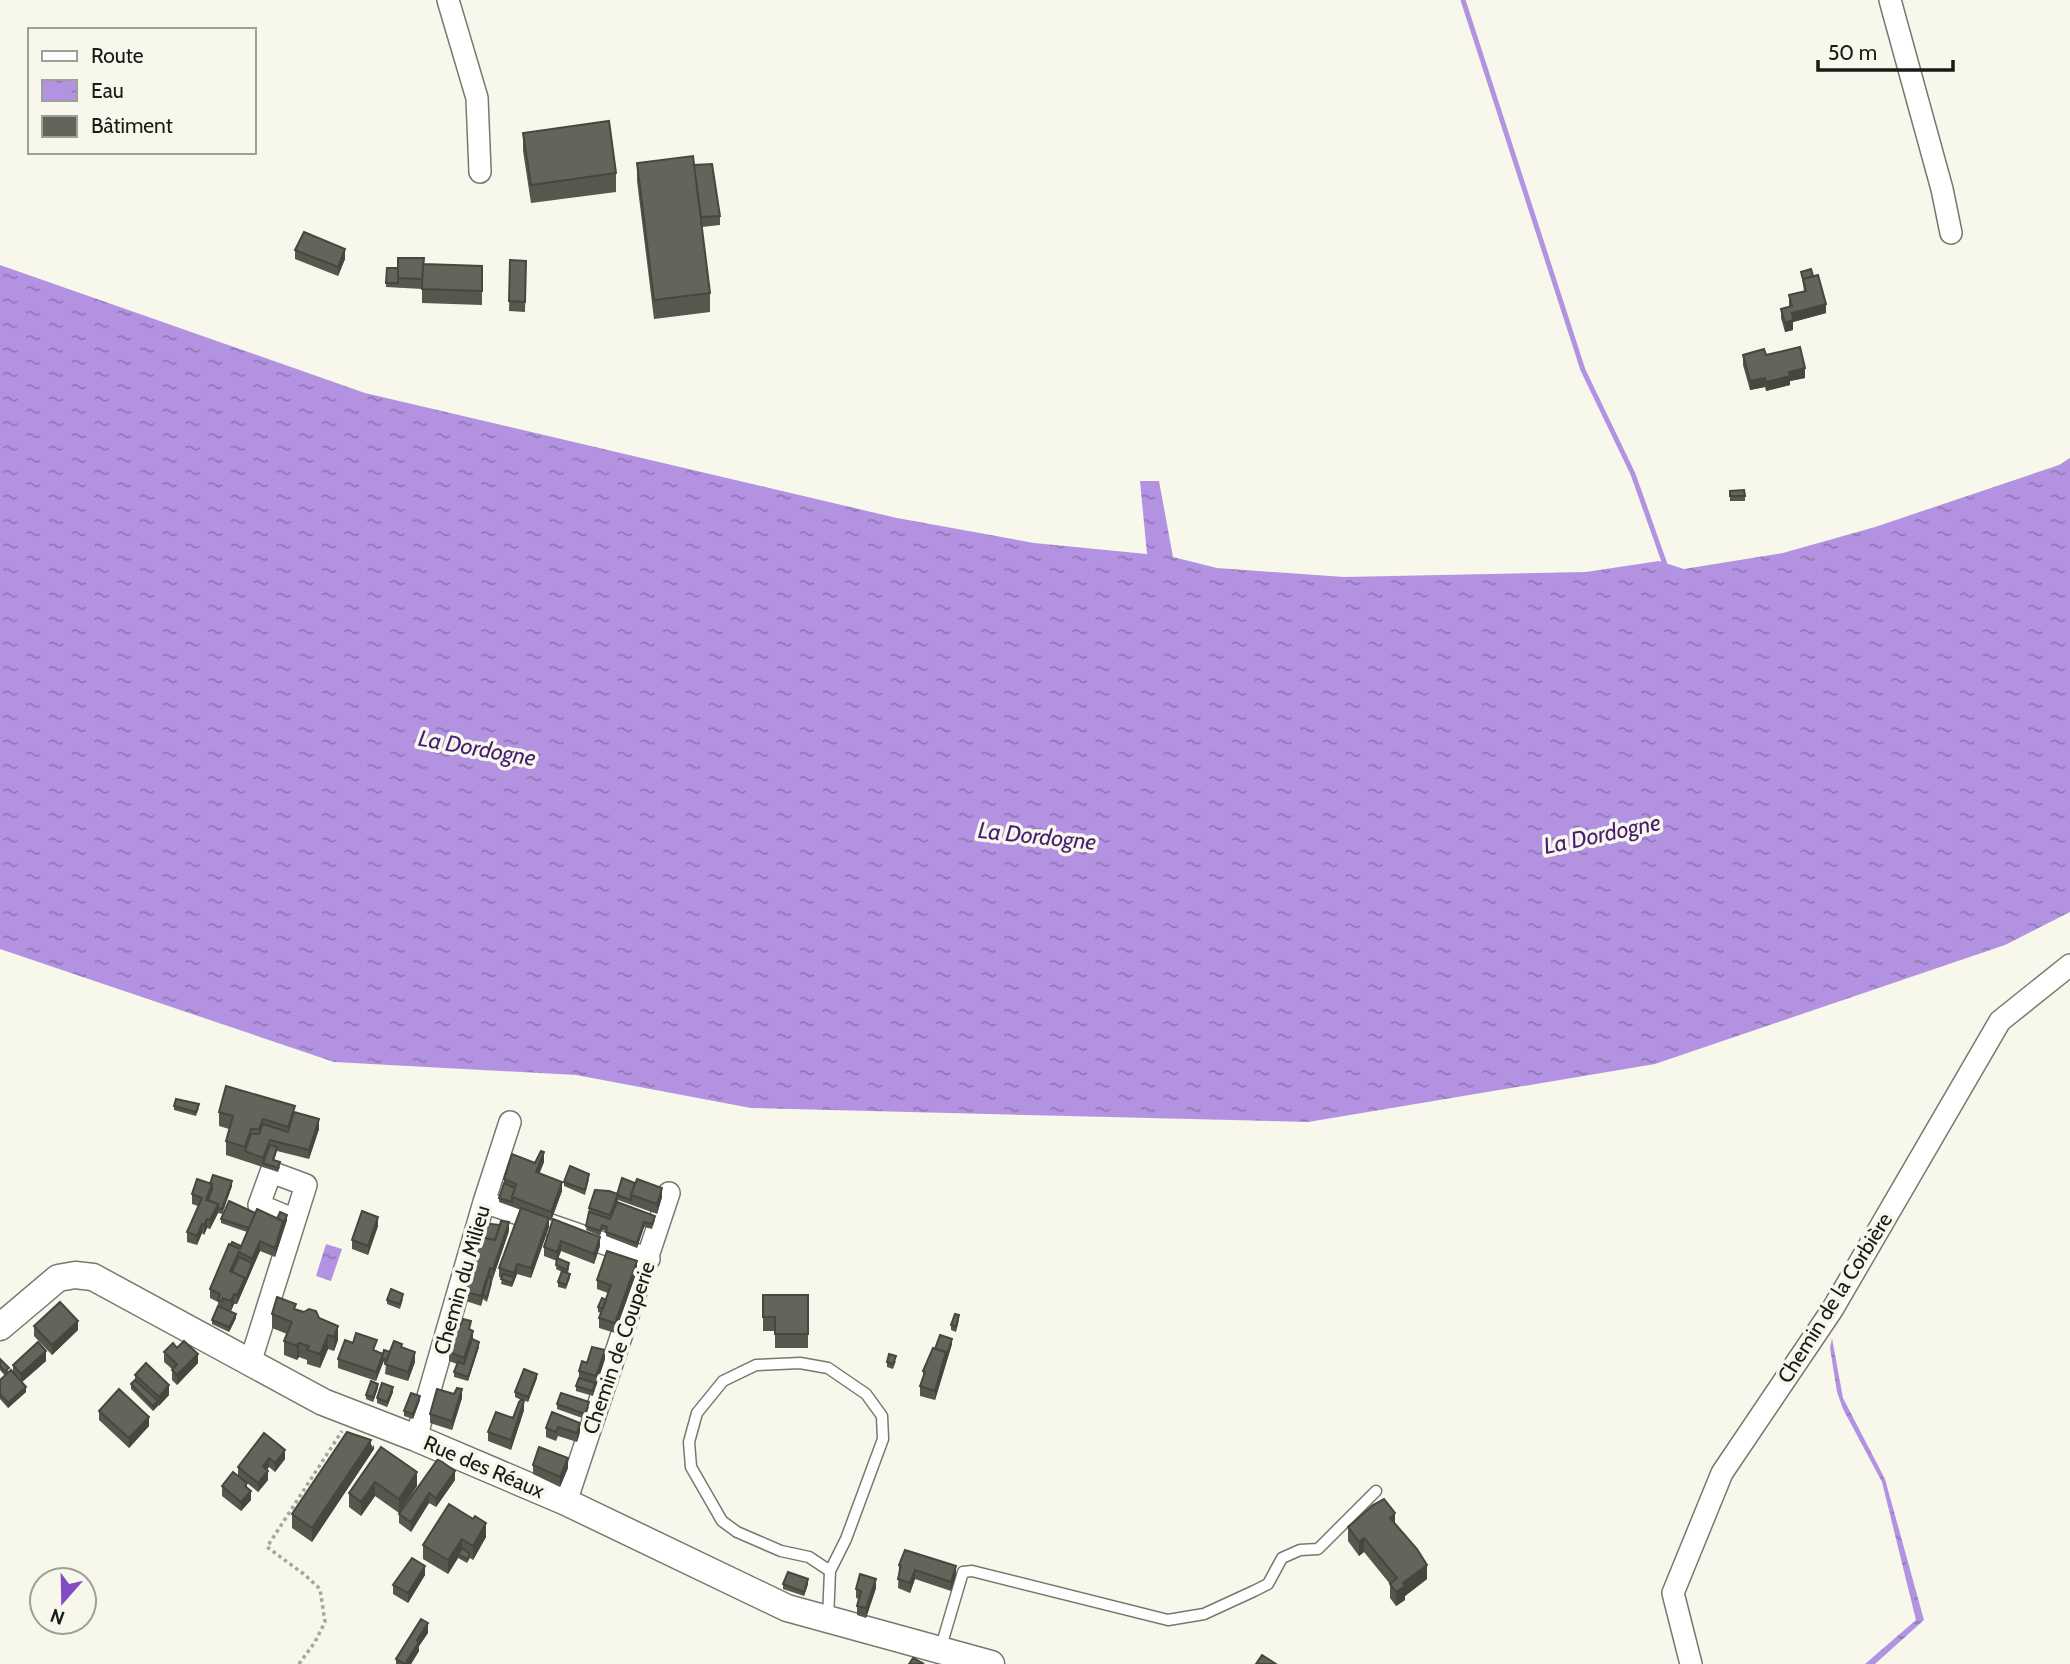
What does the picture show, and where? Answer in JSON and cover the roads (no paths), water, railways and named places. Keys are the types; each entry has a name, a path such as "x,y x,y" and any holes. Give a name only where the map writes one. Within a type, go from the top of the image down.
{"street":[{"path":"448,0 477,98 480,172"},
{"path":"1890,0 1942,189 1951,233"},
{"name":"Chemin de la Corbière","path":"1691,1664 1673,1593 1722,1473 1832,1310 2000,1021 2070,965"},
{"name":"Chemin du Milieu","path":"416,1438 484,1202 510,1122"},
{"name":"Chemin de Couperie","path":"566,1503 669,1193"},
{"path":"484,1202 649,1259"},
{"path":"250,1363 293,1219"},
{"name":"Rue des Réaux","path":"0,1327 58,1278 75,1275 93,1277 323,1402 416,1438 566,1503 788,1608 992,1664"}],"lane":[{"path":"828,1619 830,1571 846,1539 883,1438 882,1416 866,1394 828,1368 800,1363 756,1364 723,1381 697,1413 689,1442 691,1467 722,1521 737,1532 781,1551 809,1557 830,1571"},
{"path":"940,1650 963,1572 972,1571 1168,1620 1204,1614 1268,1584 1282,1558 1300,1550 1318,1549 1376,1491"}],"water":[{"name":"La Dordogne","path":"0,265 365,393 897,518 1034,543 1147,554 1140,481 1159,481 1173,557 1217,568 1344,577 1586,572 1659,561 1684,569 1783,553 1875,527 2059,465 2070,458 2070,912 2005,945 1655,1064 1308,1122 751,1108 576,1075 334,1062 0,949"},
{"path":"326,1244 342,1249 331,1281 316,1276"},
{"path":"1832,1338 1843,1398 1885,1479 1924,1620 1875,1664 1865,1664 1916,1620 1882,1482 1843,1409 1837,1392 1830,1348"}],"waterway":[{"path":"1463,0 1583,370 1633,474 1667,570"}]}
